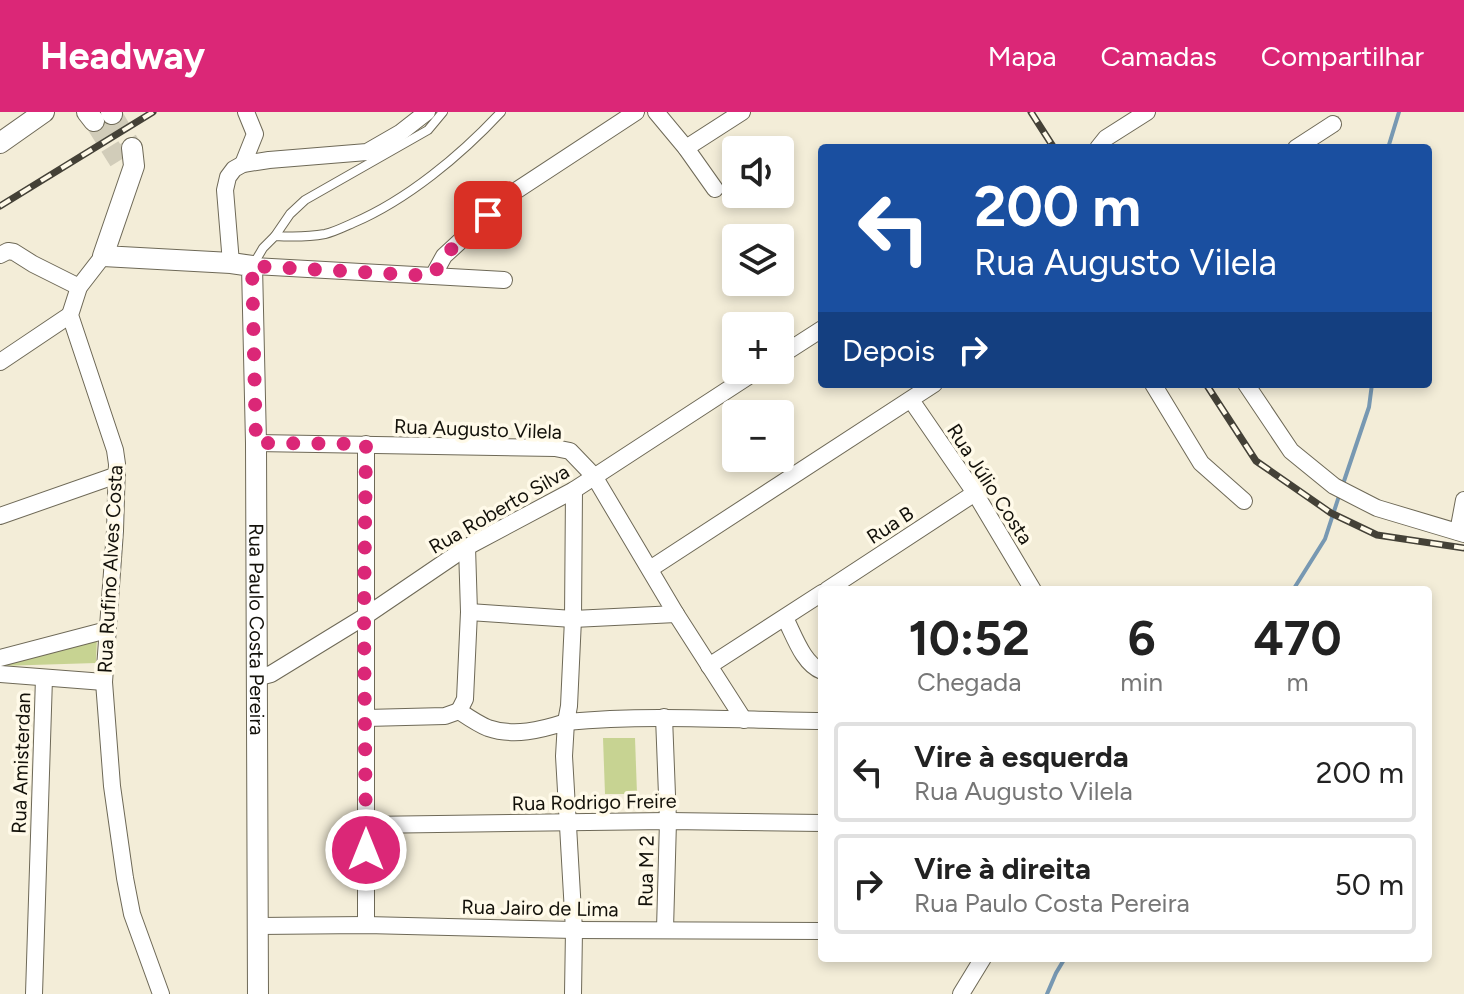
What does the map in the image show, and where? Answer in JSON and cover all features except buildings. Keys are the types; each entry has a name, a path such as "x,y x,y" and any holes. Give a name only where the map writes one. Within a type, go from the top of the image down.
{"street":[{"path":"243,164 255,134 246,112"},
{"path":"231,263 225,183 234,169 243,164 300,156 367,152 400,133 427,112"},
{"path":"433,276 444,256 511,194 636,112"},
{"path":"656,112 715,189"},
{"path":"686,148 742,112"},
{"path":"1101,144 1147,112"},
{"path":"0,143 43,113"},
{"path":"1302,144 1333,124"},
{"path":"0,362 70,315 79,287 103,256 130,180 134,166 126,154"},
{"path":"0,255 14,252 79,287"},
{"path":"103,256 504,280"},
{"name":"Rua Paulo Costa Pereira","path":"252,266 256,443 258,994"},
{"name":"Rua Rufino Alves Costa","path":"70,315 115,450 117,475 104,682 112,786 132,914 161,994"},
{"path":"794,347 818,332"},
{"name":"Rua Roberto Silva","path":"256,678 271,674 364,617 467,547 574,490 736,384"},
{"path":"650,569 928,388"},
{"path":"1155,388 1201,463 1244,501"},
{"path":"1249,388 1291,451 1334,486 1377,508 1461,533 1464,500"},
{"name":"Rua Júlio Costa","path":"911,400 975,493 1031,586"},
{"name":"Rua Augusto Vilela","path":"256,443 555,448 570,451 594,476 676,614 744,720"},
{"path":"366,444 366,925"},
{"path":"0,516 117,475"},
{"path":"573,994 574,930 564,756 573,619 574,490"},
{"name":"Rua B","path":"833,586 975,493"},
{"path":"366,718 445,716 459,711 465,699 469,612 467,547"},
{"path":"709,666 818,596"},
{"path":"469,612 573,619 676,614"},
{"path":"785,618 810,664 818,670"},
{"path":"0,658 107,630"},
{"path":"0,674 104,682"},
{"name":"Rua Amisterdan","path":"34,994 44,678"},
{"path":"459,711 503,732 542,730 566,722 620,717 818,721"},
{"name":"Rua M 2","path":"664,717 668,821 665,929"},
{"name":"Rua Rodrigo Freire","path":"366,825 668,821 818,823"},
{"name":"Rua Jairo de Lima","path":"258,926 818,931"},
{"path":"961,994 981,962"}],"lane":[{"path":"252,266 290,214 305,200 428,130 443,112"},
{"path":"275,236 327,234 371,215 430,177 475,140 501,112"}],"green space":[{"path":"97,635 96,663 0,666 0,663"},
{"path":"603,738 635,738 637,794 605,794"}],"waterway":[{"path":"1389,144 1399,112"},
{"path":"1342,487 1369,407 1371,388"},
{"path":"1296,586 1325,539 1339,496"},
{"path":"1047,994 1063,962"}],"tunnel":[{"path":"112,114 132,148"},
{"path":"94,121 119,161"}],"railway":[{"path":"0,206 153,112"},
{"path":"1031,112 1051,144"},
{"path":"1209,388 1256,461 1331,513 1377,535 1464,548"}],"route":[{"path":"366,850 366,444 256,443 252,266 433,276 444,256 488,215"}]}
